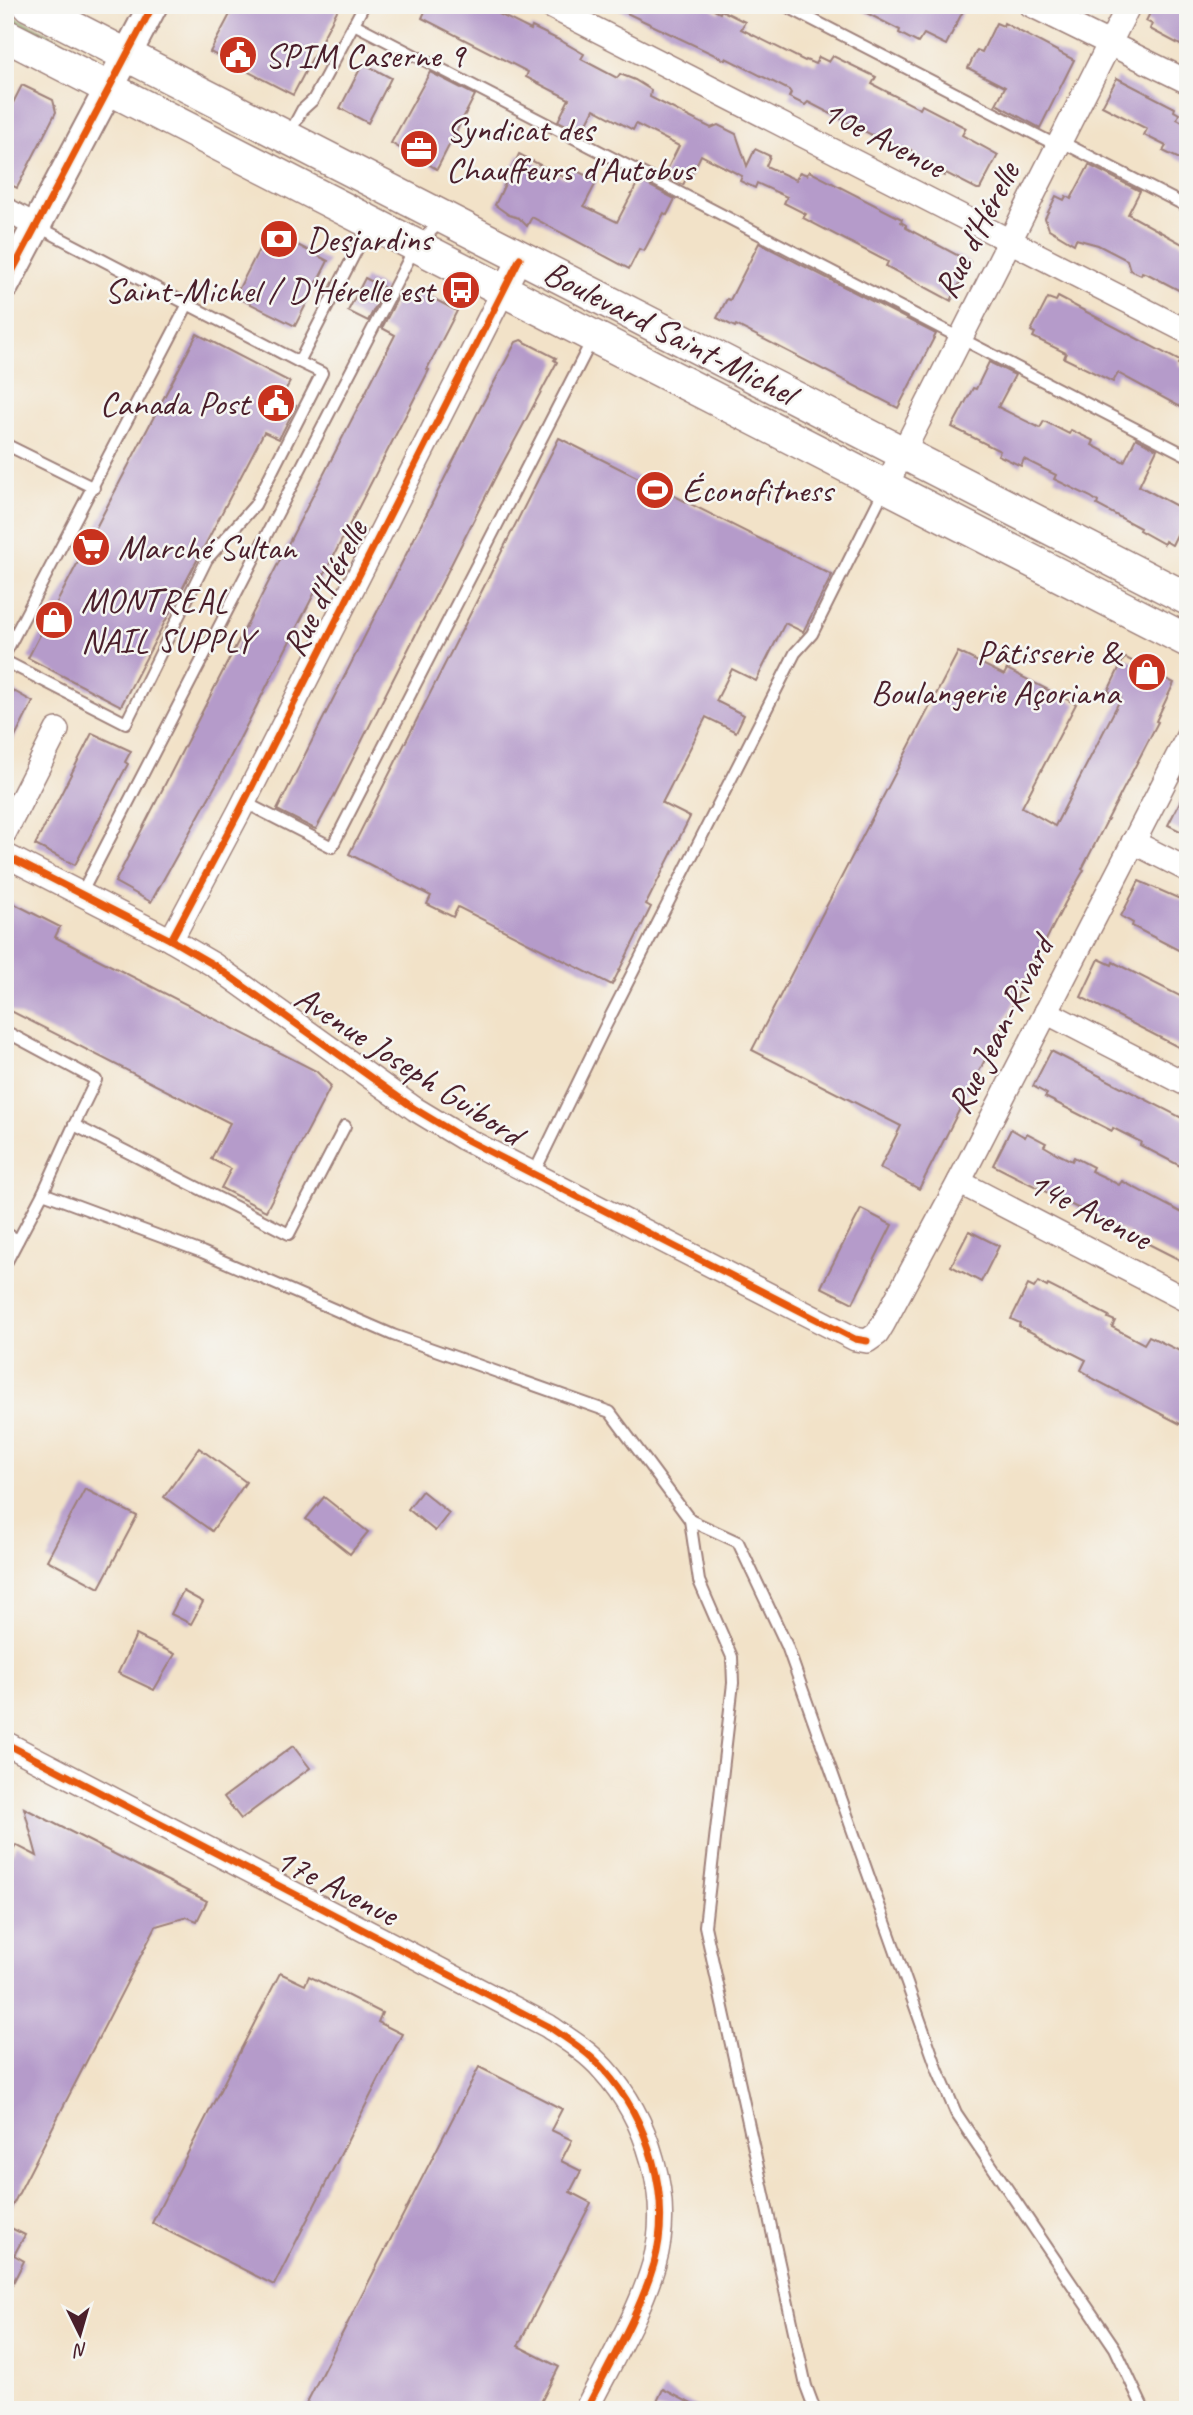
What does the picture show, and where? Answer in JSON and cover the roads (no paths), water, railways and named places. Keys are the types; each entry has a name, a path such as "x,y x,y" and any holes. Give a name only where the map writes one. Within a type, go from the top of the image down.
{"main road":[{"name":"Boulevard Saint-Michel","path":"29,5 1188,599"},
{"name":"Boulevard Saint-Michel","path":"5,35 1188,641"}],"street":[{"path":"5,285 153,5"},
{"name":"10e Avenue","path":"548,5 1188,332"},
{"path":"1031,5 1188,82"},
{"name":"Rue d'Hérelle","path":"886,486 1129,5"},
{"path":"5,209 36,226"},
{"name":"Rue d'Hérelle","path":"171,940 244,802 520,258"},
{"path":"5,832 57,730"},
{"name":"Rue Jean-Rivard","path":"867,1341 877,1334 883,1324 1133,842 1184,751"},
{"path":"1133,842 1188,870"},
{"name":"Avenue Joseph Guibord","path":"5,855 214,965 415,1109 463,1138 855,1339 867,1341"},
{"path":"1045,1013 1188,1085"},
{"name":"14e Avenue","path":"959,1182 1188,1301"},
{"name":"17e Avenue","path":"5,1743 548,2026 589,2056 615,2083 639,2124 656,2174 659,2227 655,2260 643,2296 586,2410"}],"lane":[{"path":"287,138 302,110 313,100 364,5"},
{"path":"784,5 1188,206"},
{"path":"354,24 1188,456"},
{"path":"81,894 416,244 443,219"},
{"path":"299,362 371,222"},
{"path":"5,661 126,723 207,559 255,505 322,373 36,226"},
{"path":"5,654 188,304"},
{"path":"244,802 332,847 594,335"},
{"path":"5,444 94,488"},
{"path":"533,1175 792,659 812,634 886,486"},
{"path":"5,1031 96,1080 43,1193 5,1265"},
{"path":"74,1125 289,1234 345,1126"},
{"path":"43,1193 202,1252 393,1335 610,1412 690,1520 699,1581 732,1657 733,1683 705,1926 806,2386 815,2410"},
{"path":"5,1233 18,1240"},
{"path":"690,1520 738,1542 787,1646 956,2113 1115,2348 1144,2410"}],"place":[{"name":"SPIM Caserne 9","path":"238,55"},
{"name":"Syndicat des Chauffeurs d'Autobus","path":"419,149"},
{"name":"Desjardins","path":"279,239"},
{"name":"Saint-Michel / D'Hérelle est","path":"461,290"},
{"name":"Canada Post","path":"276,403"},
{"name":"Éconofitness","path":"655,490"},
{"name":"Marché Sultan","path":"91,547"},
{"name":"MONTREAL NAIL SUPPLY","path":"54,620"},
{"name":"Pâtisserie & Boulangerie Açoriana","path":"1147,672"}]}
